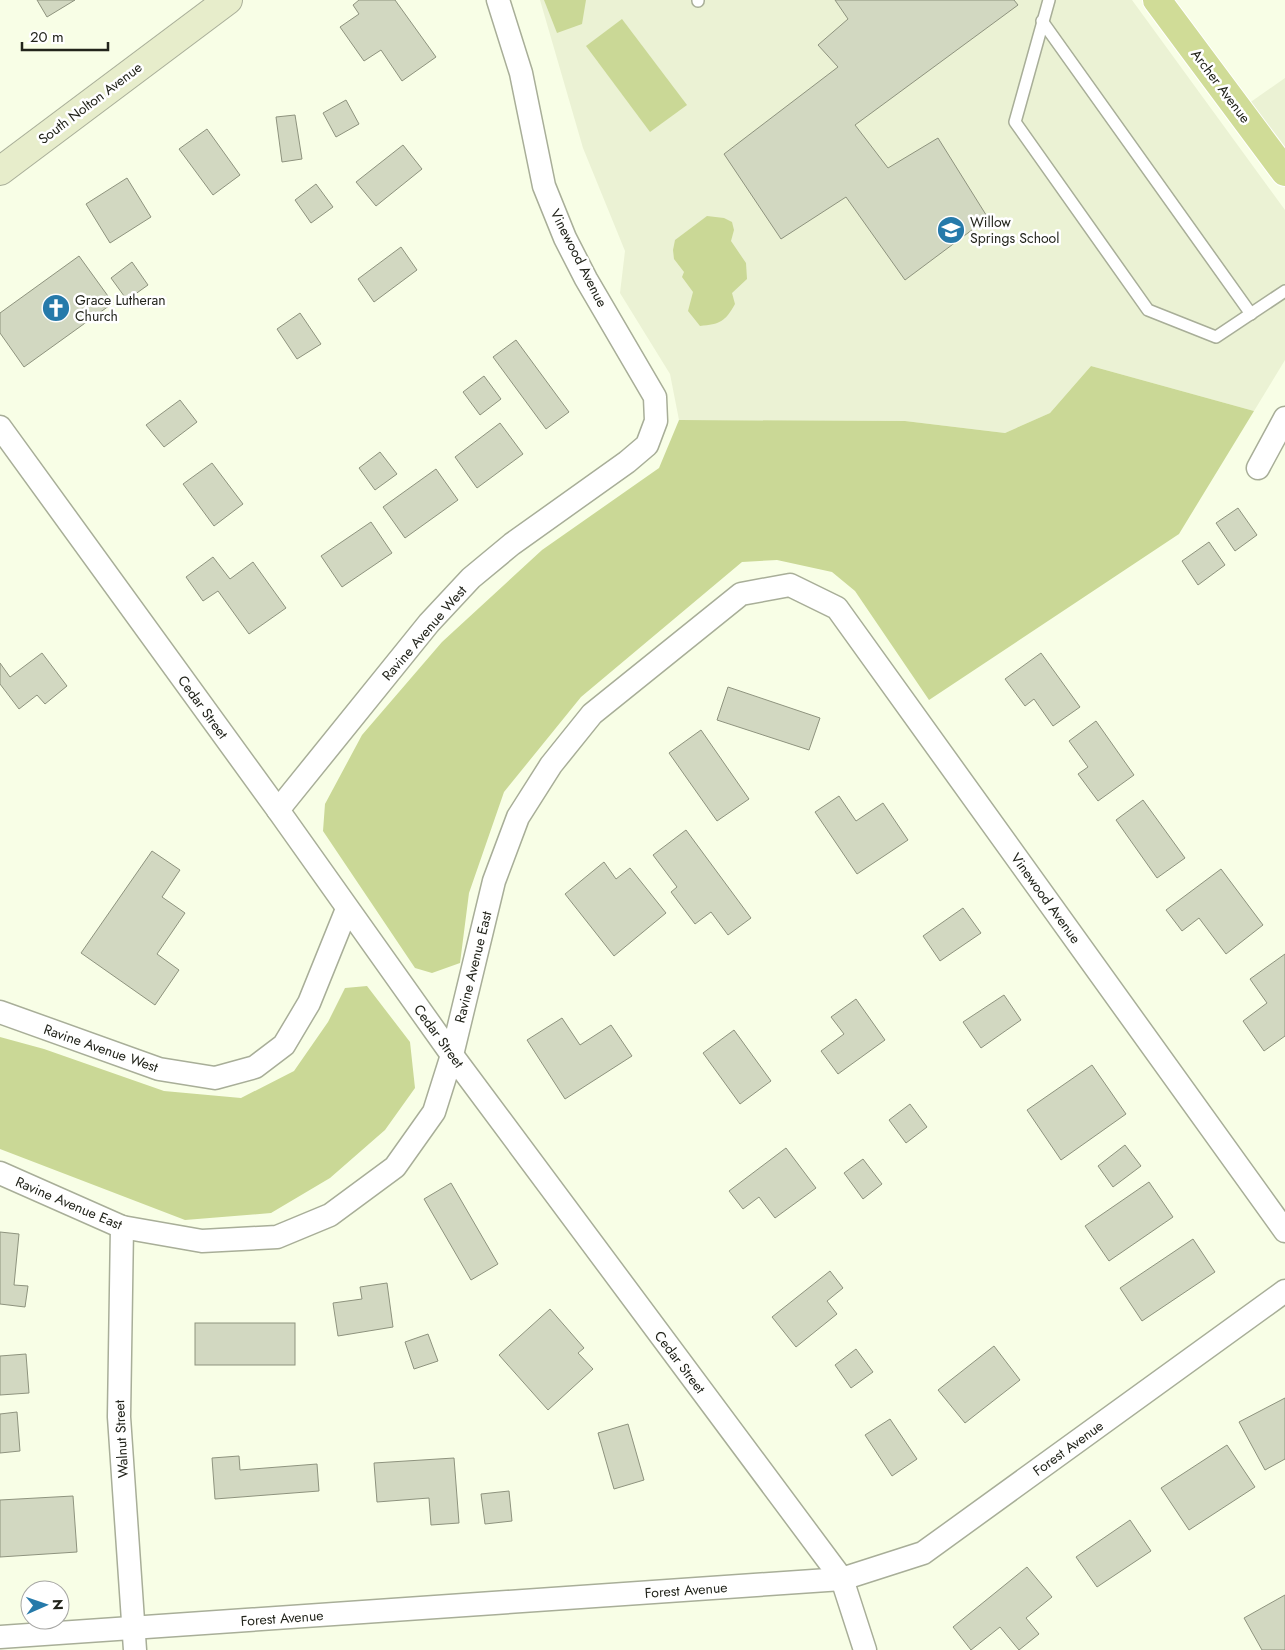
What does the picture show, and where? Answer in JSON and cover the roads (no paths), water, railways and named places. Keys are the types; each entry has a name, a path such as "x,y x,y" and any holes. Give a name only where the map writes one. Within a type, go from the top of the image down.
{"main road":[{"name":"Archer Avenue","path":"1157,0 1285,172"}],"street":[{"name":"South Nolton Avenue","path":"0,171 228,0"},
{"name":"Vinewood Avenue","path":"498,0 521,74 544,186 565,238 586,279 655,397 656,421"},
{"path":"1258,468 1285,418"},
{"name":"Ravine Avenue West","path":"278,810 429,623 471,578 512,544 627,462 647,445 656,421"},
{"name":"Cedar Street","path":"0,427 278,810 452,1055 842,1580 865,1650"},
{"name":"Vinewood Avenue","path":"790,584 837,608 1285,1231"},
{"name":"Ravine Avenue East","path":"0,1173 122,1227 202,1241 276,1237 330,1215 395,1167 434,1112 452,1055 494,881 518,816 551,765 592,714 741,594 790,584"},
{"name":"Ravine Avenue West","path":"0,1012 159,1069 215,1078 255,1066 284,1045 309,1003 347,909"},
{"name":"Walnut Street","path":"122,1227 119,1418 134,1639"},
{"name":"Forest Avenue","path":"0,1637 134,1639 842,1580 923,1553 1285,1291"}],"lane":[{"path":"1049,0 1015,122 1148,310 1216,337 1285,292"},
{"path":"1042,22 1251,314"}],"place":[{"name":"Willow Springs School","path":"951,230"},
{"name":"Grace Lutheran Church","path":"56,308"}]}
